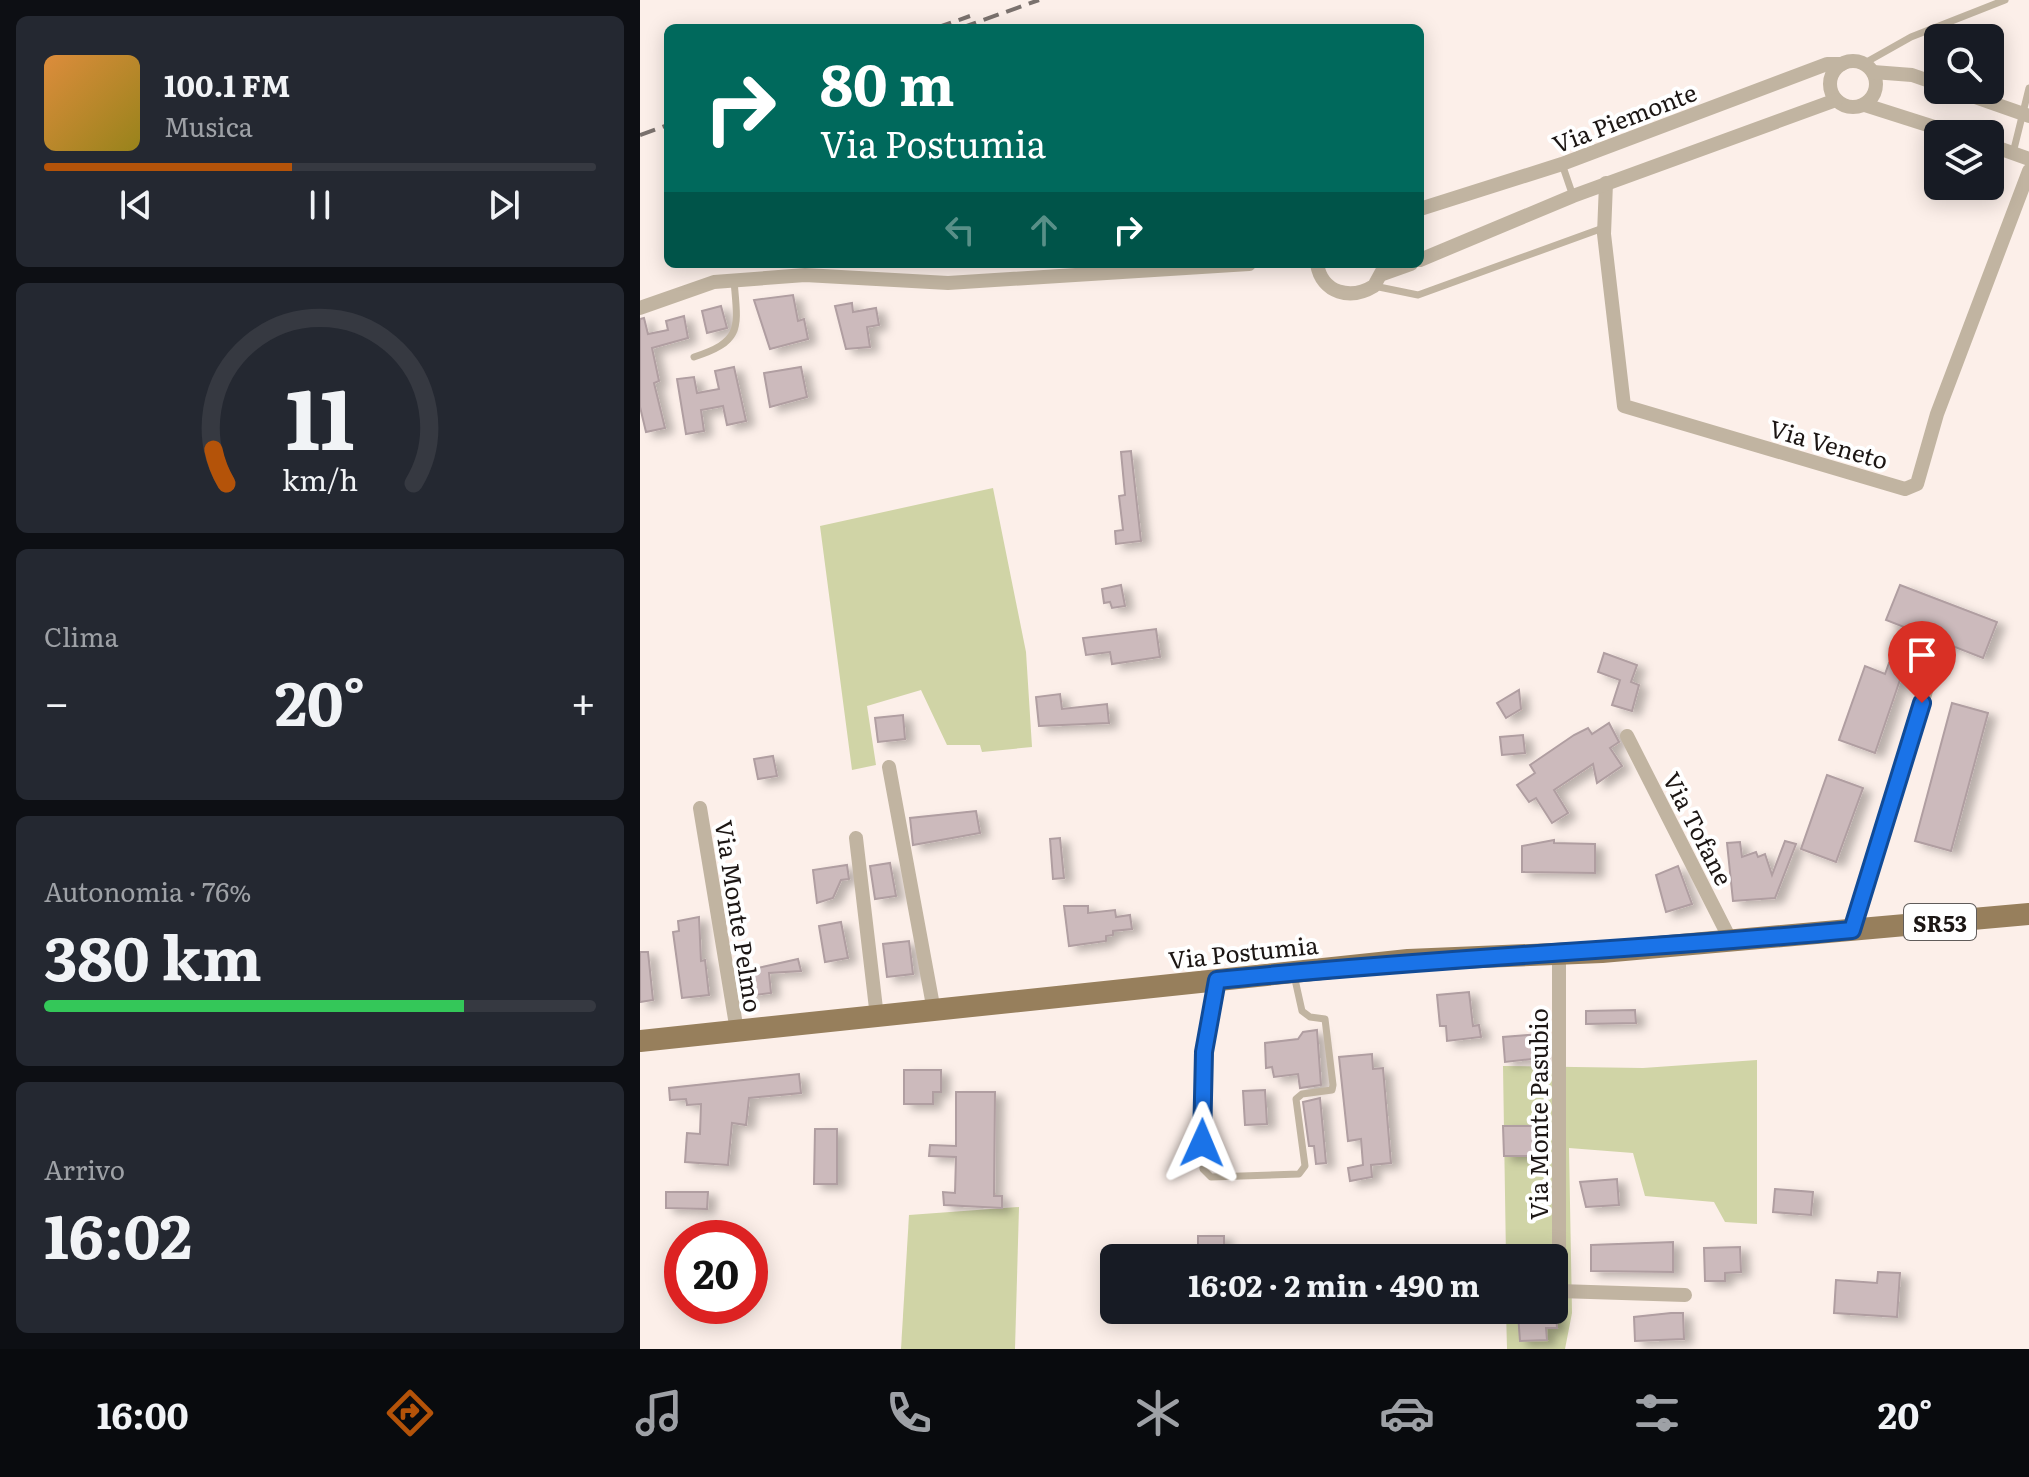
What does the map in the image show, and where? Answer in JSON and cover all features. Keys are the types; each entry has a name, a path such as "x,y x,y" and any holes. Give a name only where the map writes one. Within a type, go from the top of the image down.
{"main road":[{"name":"SR53","path":"1852,930 2029,914"},
{"name":"Via Postumia","path":"640,1041 1408,960 1559,954 1852,930"}],"street":[{"name":"Via Piemonte","path":"1424,208 1562,164 1827,64 1924,79"},
{"path":"1842,64 1830,81 1836,100 1850,107 1865,105 1924,124"},
{"path":"1865,105 1875,94 1868,68"},
{"path":"1424,258 1606,183 1836,100"},
{"path":"1994,104 2025,115"},
{"path":"2004,150 2029,159"},
{"name":"Via Veneto","path":"1606,183 1604,227 1624,406 1905,489 1917,484 1937,414 2029,171"},
{"path":"640,308 714,282 734,280 805,275 948,283 1186,268"},
{"path":"1318,268 1323,281 1341,293 1364,292 1381,275 1400,268"},
{"path":"1852,930 1931,675"},
{"name":"Via Tofane","path":"1627,736 1731,941"},
{"path":"889,767 934,1011"},
{"name":"Via Monte Pelmo","path":"700,808 737,1031"},
{"path":"856,838 877,1017"},
{"name":"Via Monte Pasubio","path":"1559,954 1559,1291 1685,1295"}],"lane":[{"path":"1868,68 1911,37 2005,0"},
{"path":"2013,153 2025,115 2029,88"},
{"path":"1562,164 1573,196"},
{"path":"1381,275 1418,295 1604,227"},
{"path":"694,357 719,349 733,339 738,323 734,280"},
{"path":"1217,980 1204,1052 1203,1169 1211,1177 1299,1174 1305,1166 1296,1099 1302,1094 1332,1090 1333,1080 1325,1019 1310,1017 1302,1011 1294,972"}],"green space":[{"path":"993,488 1026,652 1032,747 982,752 980,745 947,745 921,690 867,706 876,765 852,770 820,526"},
{"path":"1757,1060 1757,1224 1725,1222 1714,1202 1645,1196 1633,1153 1569,1148 1572,1313 1565,1349 1507,1349 1506,1324 1568,1324 1568,1244 1506,1244 1503,1066 1643,1068"},
{"path":"1019,1207 1015,1349 901,1349 909,1215"}],"building":[{"path":"793,295 798,321 804,319 808,339 770,349 754,300"},
{"path":"852,303 853,312 876,308 879,325 867,327 870,347 846,349 835,306"},
{"path":"721,306 727,328 707,333 702,311"},
{"path":"684,316 688,338 652,348 659,381 654,383 665,428 646,432 640,407 640,319 644,318 648,334 668,330 666,321"},
{"path":"734,367 746,421 727,425 723,406 701,410 704,431 686,434 677,379 694,377 697,393 719,389 715,371"},
{"path":"801,367 807,397 770,407 764,373"},
{"path":"1131,451 1141,541 1116,544 1115,531 1123,530 1119,496 1125,495 1121,452"},
{"path":"1121,585 1125,606 1112,608 1110,602 1104,603 1102,589"},
{"path":"1900,585 1997,622 1983,658 1886,620"},
{"path":"1156,629 1160,657 1112,664 1110,652 1086,655 1083,638"},
{"path":"1604,653 1637,665 1631,682 1639,685 1632,711 1612,705 1620,680 1598,672"},
{"path":"1889,663 1904,668 1875,753 1839,740 1865,666 1885,674"},
{"path":"1519,690 1521,709 1506,718 1497,703"},
{"path":"1060,694 1062,709 1107,704 1109,723 1039,726 1036,697"},
{"path":"1952,703 1988,713 1951,851 1915,841"},
{"path":"903,715 905,739 878,742 875,718"},
{"path":"1609,723 1619,742 1610,748 1622,766 1597,783 1593,764 1554,790 1568,813 1552,823 1536,798 1529,802 1517,785 1535,773 1530,765 1574,735 1588,728 1592,734"},
{"path":"1523,735 1525,753 1502,755 1500,737"},
{"path":"773,756 777,776 758,779 754,759"},
{"path":"1827,775 1863,788 1836,862 1801,849"},
{"path":"976,811 980,833 913,845 910,818"},
{"path":"1060,838 1064,878 1053,879 1050,839"},
{"path":"1554,840 1554,843 1595,844 1595,873 1522,872 1522,846"},
{"path":"1785,841 1796,844 1775,898 1733,901 1727,843 1740,842 1742,857 1756,852 1758,857 1765,854 1772,875"},
{"path":"890,863 896,896 875,899 870,866"},
{"path":"847,865 849,879 841,880 833,898 817,903 813,870"},
{"path":"1678,866 1692,904 1666,912 1656,875"},
{"path":"1064,906 1088,906 1088,913 1115,910 1116,917 1130,915 1132,929 1113,931 1113,935 1106,936 1106,941 1069,946"},
{"path":"699,917 701,961 705,960 709,995 682,998 673,932 679,931 678,921"},
{"path":"841,922 848,958 825,962 819,926"},
{"path":"909,941 913,974 887,977 883,944"},
{"path":"640,952 648,952 653,1000 640,1002"},
{"path":"798,959 801,971 769,973 771,993 747,996 744,971"},
{"path":"1469,992 1473,1026 1479,1025 1481,1037 1447,1041 1446,1026 1440,1026 1437,995"},
{"path":"1635,1010 1636,1023 1586,1024 1586,1011"},
{"path":"1317,1030 1321,1085 1300,1088 1298,1074 1274,1077 1272,1067 1266,1068 1265,1043 1298,1039 1303,1032"},
{"path":"1539,1034 1541,1058 1505,1062 1503,1037"},
{"path":"1372,1054 1373,1069 1383,1068 1391,1163 1371,1165 1372,1177 1350,1181 1348,1168 1363,1165 1361,1139 1348,1141 1339,1057"},
{"path":"904,1070 941,1070 941,1092 933,1092 933,1104 904,1104"},
{"path":"799,1074 801,1093 749,1098 746,1125 732,1123 728,1165 685,1162 687,1133 700,1134 701,1104 687,1105 686,1099 670,1100 669,1088"},
{"path":"1265,1090 1267,1124 1245,1125 1243,1091"},
{"path":"956,1092 995,1092 994,1196 1002,1196 1002,1208 944,1205 943,1192 955,1193 956,1157 929,1156 930,1145 956,1146"},
{"path":"1320,1098 1326,1163 1316,1164 1314,1146 1309,1146 1303,1102"},
{"path":"1503,1126 1533,1126 1536,1156 1504,1156"},
{"path":"815,1129 837,1129 837,1184 814,1184"},
{"path":"1617,1179 1619,1205 1586,1207 1580,1182"},
{"path":"1775,1189 1813,1192 1811,1215 1773,1212"},
{"path":"666,1192 708,1192 707,1209 666,1208"},
{"path":"1198,1236 1224,1236 1224,1244 1198,1244"},
{"path":"1673,1242 1673,1272 1591,1271 1591,1245"},
{"path":"1740,1247 1741,1272 1725,1273 1725,1281 1705,1281 1704,1248"},
{"path":"1878,1272 1900,1273 1897,1317 1834,1313 1836,1280 1877,1283"},
{"path":"1683,1313 1684,1339 1635,1341 1634,1317"},
{"path":"1519,1324 1557,1324 1557,1328 1546,1328 1547,1340 1520,1341"}],"railway":[{"path":"972,24 1039,0"},
{"path":"947,24 970,16"},
{"path":"640,135 664,126"}],"route":[{"path":"1202,1143 1204,1052 1212,1023 1217,980 1408,960 1602,952 1852,930 1922,703"}]}
